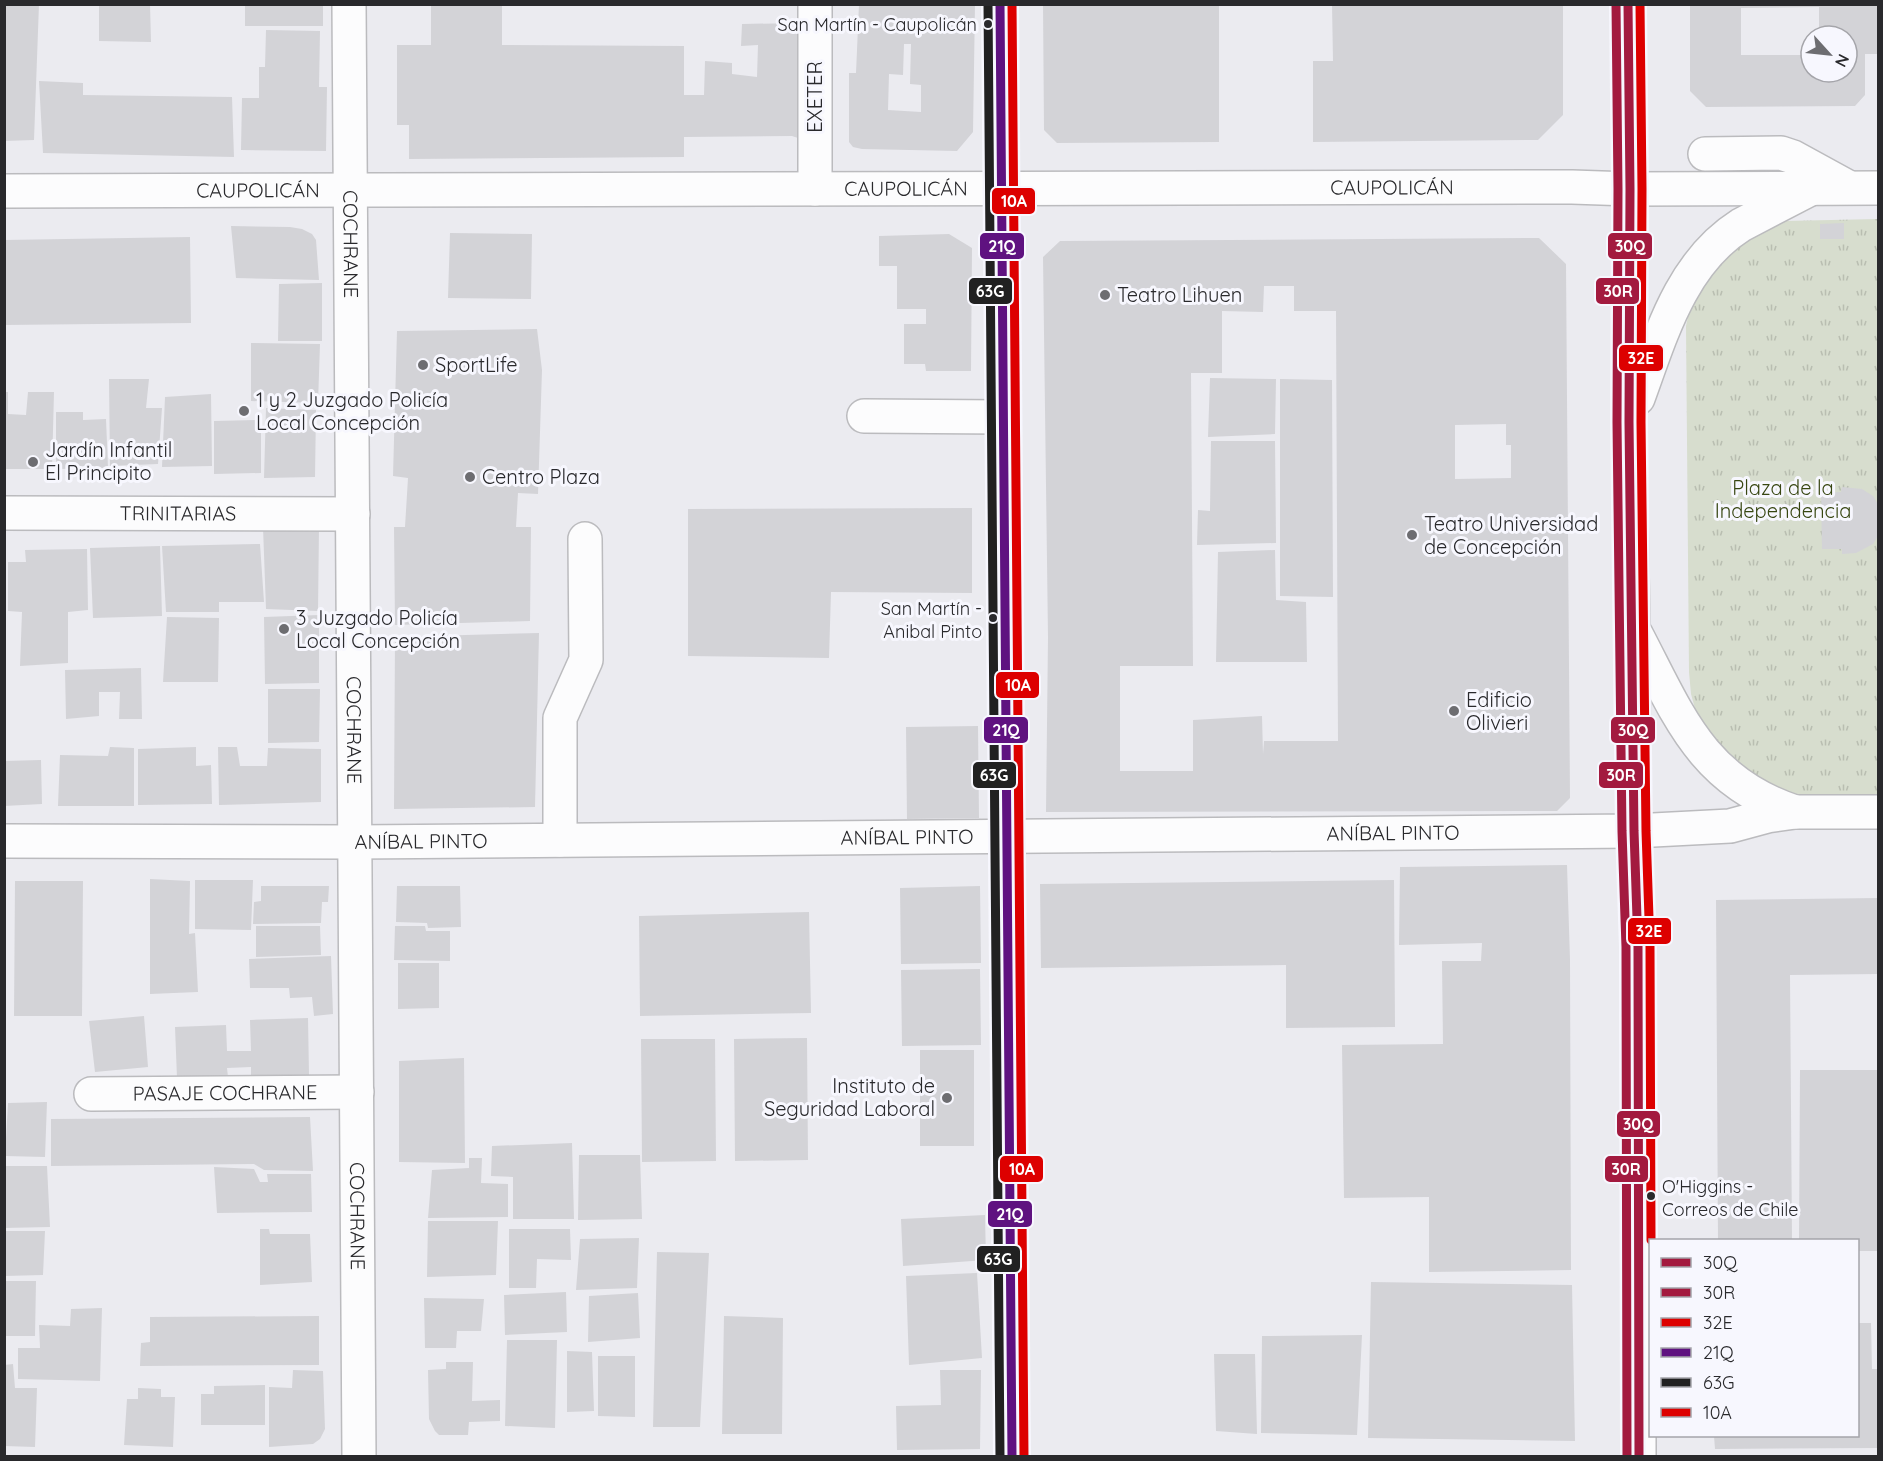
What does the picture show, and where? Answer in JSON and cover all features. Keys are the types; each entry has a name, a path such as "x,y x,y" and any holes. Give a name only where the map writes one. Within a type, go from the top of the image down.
{"street":[{"name":"COCHRANE","path":"349,4 359,1456"},
{"name":"EXETER","path":"815,4 815,189"},
{"path":"1000,4 1012,1456"},
{"path":"1628,4 1629,422 1634,831 1645,1301 1639,1456"},
{"path":"1705,154 1787,155 1864,188"},
{"path":"1629,422 1664,325 1680,294 1705,256 1741,225 1814,188"},
{"name":"CAUPOLICÁN","path":"4,190 1864,188"},
{"path":"864,416 1003,417"},
{"name":"TRINITARIAS","path":"4,513 353,514"},
{"path":"560,840 561,718 586,660 585,538"},
{"path":"1633,628 1676,710 1709,760 1751,793 1766,802 1795,812"},
{"name":"ANÍBAL PINTO","path":"4,841 355,842 1634,831 1730,826 1767,816 1795,812 1878,812"},
{"name":"PASAJE COCHRANE","path":"91,1094 357,1092"}],"green space":[{"name":"Plaza de la Independencia","path":"1878,219 1878,799 1807,799 1744,776 1697,716 1691,694 1686,326 1691,303 1723,253 1784,221"}],"building":[{"path":"4,4 39,4 34,140 4,141"},
{"path":"99,4 150,4 151,42 99,41"},
{"path":"245,4 323,4 323,26 245,26"},
{"path":"431,4 502,4 502,45 684,46 684,95 704,95 705,61 732,63 732,74 757,77 758,45 741,46 742,24 799,23 810,142 792,136 684,137 684,157 409,159 409,125 397,125 397,45 431,45"},
{"path":"859,4 975,4 973,132 957,151 853,147 849,142 849,73 856,73","holes":["904,44 911,44 910,84 921,85 921,112 888,110 889,74 903,75"]},
{"path":"1043,4 1219,4 1219,142 1057,143 1044,130"},
{"path":"1332,4 1563,4 1563,115 1538,140 1313,142 1313,61 1333,61"},
{"path":"1690,4 1878,4 1878,54 1865,54 1865,95 1855,106 1706,107 1690,91"},
{"path":"266,30 320,31 319,87 327,87 326,151 241,150 242,98 259,98 259,67 265,67"},
{"path":"39,81 83,83 83,95 232,97 234,157 43,153"},
{"path":"1844,223 1844,239 1820,239 1820,224"},
{"path":"231,226 290,227 312,234 316,240 319,280 236,278"},
{"path":"450,233 532,234 531,299 448,298"},
{"path":"949,234 972,248 971,371 926,371 925,364 904,364 904,324 926,324 926,309 897,309 897,266 879,266 879,236"},
{"path":"190,237 191,323 4,325 4,240"},
{"path":"1539,238 1566,264 1570,798 1557,811 1046,812 1048,637 1043,257 1060,241","holes":["1264,286 1294,286 1294,311 1336,311 1338,741 1264,741 1263,754 1262,716 1193,720 1193,771 1120,771 1120,666 1193,666 1191,373 1222,373 1222,311 1263,312","1506,424 1506,445 1511,445 1511,478 1455,479 1455,425"]},
{"path":"322,283 322,341 278,341 279,284"},
{"name":"Centro Plaza","path":"537,329 542,370 538,494 518,493 516,527 531,527 530,621 395,625 394,527 405,527 408,478 393,476 397,331"},
{"path":"251,343 320,344 318,403 251,401"},
{"path":"1210,378 1276,379 1275,434 1208,437"},
{"path":"109,379 149,379 146,408 162,408 158,464 110,466"},
{"path":"1280,379 1332,380 1333,597 1280,596"},
{"path":"4,392 8,392 8,414 26,415 28,392 54,392 52,469 4,469"},
{"path":"211,394 212,466 162,467 165,397"},
{"path":"266,408 316,410 315,477 264,478"},
{"path":"56,412 83,412 83,420 106,419 108,468 56,469"},
{"path":"261,420 261,473 214,474 214,421"},
{"path":"1211,441 1275,441 1276,543 1197,545 1198,510 1210,511"},
{"path":"1842,487 1862,489 1873,496 1878,504 1878,536 1873,544 1856,553 1842,554 1842,549 1822,549 1821,493 1841,492"},
{"path":"972,508 972,593 831,592 829,658 688,656 688,509"},
{"path":"263,527 319,527 318,611 266,609"},
{"path":"260,544 264,602 219,602 219,612 166,612 162,546"},
{"path":"160,546 162,616 93,618 90,548"},
{"path":"87,549 88,610 68,612 68,663 20,666 22,612 8,611 8,562 26,562 25,550"},
{"path":"1275,550 1276,600 1306,602 1307,662 1216,662 1218,552"},
{"path":"319,615 319,683 265,684 264,617"},
{"path":"167,617 219,618 218,682 163,682"},
{"path":"539,633 535,807 394,809 395,637"},
{"path":"141,668 142,719 119,719 120,692 99,692 99,716 66,719 65,670"},
{"path":"268,689 320,689 319,742 268,743"},
{"path":"978,726 979,818 907,819 906,727"},
{"path":"110,747 134,748 134,806 58,806 60,755 108,756"},
{"path":"196,747 196,766 211,765 212,804 138,805 138,749"},
{"path":"218,747 237,747 240,766 267,766 268,748 321,749 321,802 219,805"},
{"path":"41,760 42,804 4,806 4,761"},
{"path":"1567,865 1570,960 1571,1270 1429,1272 1429,1197 1344,1198 1342,1045 1443,1044 1442,961 1481,961 1482,943 1399,945 1400,867"},
{"path":"150,879 190,881 189,934 195,933 198,992 150,994"},
{"path":"195,880 253,880 251,930 195,929"},
{"path":"1394,880 1395,1027 1286,1028 1286,965 1041,968 1040,884"},
{"path":"15,881 83,881 82,1016 14,1016"},
{"path":"261,886 329,886 328,902 322,902 321,923 253,924 254,902 261,901"},
{"path":"397,886 460,886 461,927 428,928 427,923 396,922"},
{"path":"980,886 981,963 901,964 900,888"},
{"path":"1878,898 1878,974 1790,975 1792,1239 1718,1239 1716,900"},
{"path":"809,912 811,1013 640,1016 639,916"},
{"path":"256,926 320,926 321,955 256,957"},
{"path":"395,926 425,926 426,931 450,931 450,961 394,960"},
{"path":"331,956 333,1014 314,1016 312,997 290,998 289,988 250,988 249,959"},
{"path":"398,963 439,963 439,1008 398,1009"},
{"path":"980,969 981,1045 902,1046 901,970"},
{"path":"144,1016 148,1067 95,1072 89,1021"},
{"path":"308,1018 309,1075 251,1077 251,1067 227,1068 228,1077 177,1078 175,1027 226,1025 227,1051 251,1051 250,1020"},
{"path":"807,1038 808,1160 735,1161 734,1039"},
{"path":"641,1039 715,1039 716,1161 642,1162"},
{"name":"Instituto de Seguridad Laboral","path":"920,1050 974,1050 974,1146 920,1146"},
{"path":"464,1058 465,1163 399,1162 399,1061"},
{"path":"1800,1070 1878,1070 1878,1251 1859,1251 1859,1239 1799,1239"},
{"path":"47,1102 45,1157 5,1156 8,1103"},
{"path":"310,1117 313,1171 264,1170 254,1164 51,1166 51,1119"},
{"path":"572,1143 574,1219 513,1219 513,1177 491,1176 492,1146"},
{"path":"579,1155 640,1155 642,1219 578,1220"},
{"path":"469,1158 482,1158 481,1183 508,1184 508,1217 428,1218 432,1170 469,1168"},
{"path":"4,1166 47,1166 50,1227 4,1228"},
{"path":"214,1167 254,1169 260,1182 268,1182 267,1174 311,1174 312,1212 217,1213"},
{"path":"985,1215 986,1260 903,1266 901,1219"},
{"path":"428,1221 498,1221 496,1275 427,1277"},
{"path":"260,1229 269,1229 270,1234 310,1234 312,1282 260,1285"},
{"path":"509,1229 570,1229 571,1260 537,1259 536,1288 509,1288"},
{"path":"4,1231 45,1231 43,1275 4,1276"},
{"path":"639,1238 637,1288 576,1290 580,1239"},
{"path":"657,1252 709,1253 700,1427 653,1427"},
{"path":"977,1273 982,1358 909,1365 906,1276"},
{"path":"4,1281 36,1281 35,1336 4,1336"},
{"path":"1371,1282 1572,1285 1575,1441 1368,1438"},
{"path":"566,1292 567,1332 505,1335 504,1295"},
{"path":"638,1293 640,1338 588,1342 589,1296"},
{"path":"424,1298 484,1299 481,1331 457,1331 456,1348 425,1348"},
{"path":"102,1308 100,1381 18,1379 18,1348 40,1348 39,1325 70,1326 71,1309"},
{"path":"319,1316 319,1365 140,1366 141,1343 150,1342 150,1317"},
{"path":"724,1316 783,1318 782,1434 722,1434"},
{"path":"1859,1323 1871,1323 1872,1369 1878,1369 1878,1448 1715,1449 1714,1437 1859,1437"},
{"path":"1362,1335 1357,1435 1261,1433 1262,1336"},
{"path":"507,1340 557,1340 555,1428 505,1426"},
{"path":"567,1351 592,1352 594,1411 567,1412"},
{"path":"1214,1354 1255,1354 1257,1434 1216,1431"},
{"path":"598,1356 635,1356 635,1417 598,1416"},
{"path":"446,1362 473,1362 472,1401 500,1400 500,1421 469,1422 468,1435 439,1435 435,1431 429,1419 428,1370 446,1369"},
{"path":"13,1364 15,1388 37,1388 35,1447 4,1446 4,1365"},
{"path":"293,1370 323,1371 325,1429 320,1439 313,1444 269,1447 269,1387 292,1388"},
{"path":"940,1370 981,1370 980,1449 897,1450 896,1406 941,1405"},
{"path":"265,1385 265,1425 201,1425 201,1394 214,1394 214,1386"},
{"path":"138,1388 161,1389 161,1397 175,1397 173,1447 124,1445 127,1399 138,1399"}],"transit line":[{"name":"63G","path":"988,4 1000,1456"},
{"name":"21Q","path":"1000,4 1012,1456"},
{"name":"10A","path":"1012,4 1024,1456"},
{"name":"30R","path":"1616,4 1617,422 1622,831 1626,947 1627,1456"},
{"name":"30Q","path":"1628,4 1629,422 1634,831 1638,947 1639,1456"},
{"name":"32E","path":"1640,4 1641,422 1646,831 1650,947 1651,1239"}],"place":[{"name":"San Martín - Caupolicán","path":"988,24"},
{"name":"Teatro Lihuen","path":"1105,295"},
{"name":"SportLife","path":"423,365"},
{"name":"1 y 2 Juzgado Policía Local Concepción","path":"244,411"},
{"name":"Jardín Infantil El Principito","path":"33,462"},
{"name":"Centro Plaza","path":"470,477"},
{"name":"Teatro Universidad de Concepción","path":"1412,535"},
{"name":"San Martín - Anibal Pinto","path":"993,618"},
{"name":"3 Juzgado Policía Local Concepción","path":"284,629"},
{"name":"Edificio Olivieri","path":"1454,711"},
{"name":"Instituto de Seguridad Laboral","path":"947,1098"},
{"name":"O'Higgins - Correos de Chile","path":"1651,1196"}]}
